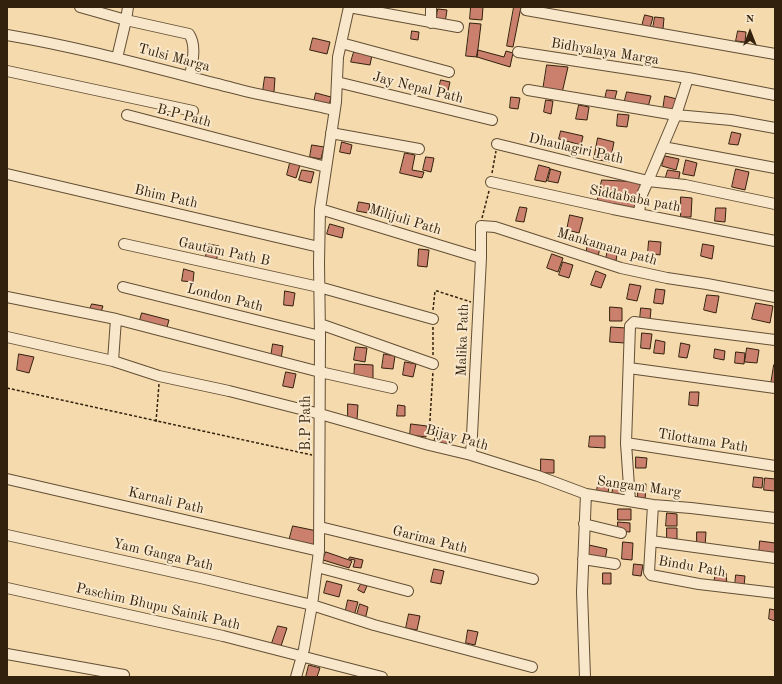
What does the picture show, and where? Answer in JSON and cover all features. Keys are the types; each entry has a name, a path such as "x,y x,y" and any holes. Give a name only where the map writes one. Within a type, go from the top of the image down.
{"street":[{"path":"80,7 126,20 189,34 193,39 194,46 190,77"},
{"path":"118,58 128,7"},
{"path":"349,7 392,11 430,23 458,27"},
{"name":"B.P Path","path":"296,677 302,656 312,605 319,551 320,209 334,110 338,57 349,7"},
{"path":"430,23 432,7"},
{"path":"526,10 775,54"},
{"name":"Tulsi Marga","path":"7,34 118,58 234,89 334,110"},
{"path":"341,42 449,72"},
{"name":"Bidhyalaya Marga","path":"518,52 688,78 775,95"},
{"path":"7,71 193,111"},
{"path":"639,214 641,197 676,115 688,78"},
{"name":"Jay Nepal Path","path":"337,82 492,120"},
{"path":"528,90 676,115 731,120 775,128"},
{"name":"B.P Path","path":"127,116 326,167"},
{"path":"331,133 419,148"},
{"name":"Dhaulagiri Path","path":"497,144 648,181"},
{"path":"663,147 775,168"},
{"name":"Bhim Path","path":"7,174 319,247"},
{"path":"648,181 685,185 775,204"},
{"name":"Siddababa path","path":"491,182 541,194 775,241"},
{"name":"Milijuli Path","path":"320,209 481,258"},
{"name":"Malika Path","path":"471,455 481,258 480,226"},
{"name":"Mankamana path","path":"480,226 494,227 622,268 667,278 775,297"},
{"name":"Gautam Path B","path":"124,244 319,287 433,319"},
{"name":"London Path","path":"123,287 320,336"},
{"path":"7,296 116,319 320,372 392,388"},
{"path":"113,362 116,319"},
{"path":"630,502 626,443 630,326 634,322 775,340"},
{"path":"320,324 433,364"},
{"name":"Bijay Path","path":"7,337 113,362 159,376 229,391 320,414 429,445 471,455 538,476 586,494"},
{"path":"629,368 775,388"},
{"name":"Tilottama Path","path":"626,443 775,466"},
{"name":"Karnali Path","path":"7,479 319,551"},
{"name":"Sangam Marg","path":"585,677 582,592 586,494 653,505 775,518"},
{"name":"Bindu Path","path":"653,505 649,572 651,575 699,584 775,593"},
{"path":"584,524 621,533"},
{"name":"Garima Path","path":"320,527 533,579"},
{"name":"Yam Ganga Path","path":"7,535 205,579 312,605 374,625 532,666"},
{"path":"651,541 775,558"},
{"path":"583,559 615,564"},
{"path":"317,567 408,591"},
{"name":"Paschim Bhupu Sainik Path","path":"7,588 223,636 382,677"},
{"path":"7,654 124,675"}],"path":[{"path":"429,445 435,291 440,291 478,305"},
{"path":"156,422 159,376"},
{"path":"7,388 320,457"}],"building":[{"path":"471,7 483,7 482,20 470,19"},
{"path":"514,7 521,7 513,47 507,46"},
{"path":"438,9 447,10 445,23 436,22"},
{"path":"645,15 653,17 650,28 642,26"},
{"path":"655,17 664,18 663,29 653,28"},
{"path":"470,23 481,24 477,57 466,56"},
{"path":"412,31 419,32 418,40 411,39"},
{"path":"738,31 746,32 745,42 736,41"},
{"path":"313,38 330,42 327,54 310,50"},
{"path":"478,50 504,57 506,51 513,53 510,67 477,57"},
{"path":"354,52 372,55 370,65 351,62"},
{"path":"547,65 568,67 562,93 543,90"},
{"path":"265,77 275,78 274,92 263,91"},
{"path":"441,80 450,82 447,95 438,92"},
{"path":"607,90 617,91 614,102 605,99"},
{"path":"627,92 651,96 648,107 624,104"},
{"path":"316,93 331,97 329,106 314,102"},
{"path":"665,96 677,99 673,112 663,110"},
{"path":"511,97 520,98 518,109 510,108"},
{"path":"546,100 553,101 551,114 544,112"},
{"path":"579,105 589,107 587,120 576,119"},
{"path":"618,114 629,115 627,127 617,126"},
{"path":"561,131 583,136 581,145 559,139"},
{"path":"732,132 741,134 738,145 729,144"},
{"path":"598,138 614,142 610,162 594,159"},
{"path":"342,142 352,145 350,154 340,152"},
{"path":"312,145 324,147 321,159 310,157"},
{"path":"405,153 415,155 412,170 424,172 422,178 400,173"},
{"path":"665,156 679,159 676,170 662,166"},
{"path":"426,157 434,158 431,172 423,170"},
{"path":"686,160 697,163 694,176 683,174"},
{"path":"290,163 300,165 296,178 287,175"},
{"path":"539,165 550,168 546,182 535,180"},
{"path":"551,169 561,172 558,183 548,181"},
{"path":"736,169 749,172 745,190 732,187"},
{"path":"302,170 314,172 311,183 299,180"},
{"path":"668,170 680,172 678,183 665,180"},
{"path":"602,180 642,182 635,210 597,203"},
{"path":"681,197 692,198 691,217 681,217"},
{"path":"359,202 370,204 368,213 357,211"},
{"path":"520,207 527,208 524,222 516,221"},
{"path":"716,208 726,208 725,222 715,221"},
{"path":"570,215 583,218 579,233 567,230"},
{"path":"330,224 344,228 342,238 327,234"},
{"path":"589,239 601,242 598,257 586,254"},
{"path":"649,241 661,242 660,255 648,253"},
{"path":"209,244 219,246 216,263 205,260"},
{"path":"609,244 618,246 616,261 606,259"},
{"path":"703,244 714,246 712,259 701,256"},
{"path":"419,249 429,250 427,267 418,266"},
{"path":"552,254 563,258 558,272 547,268"},
{"path":"563,262 573,265 569,278 559,275"},
{"path":"184,269 194,272 193,282 182,281"},
{"path":"596,271 606,275 601,288 591,285"},
{"path":"630,284 641,286 637,301 627,299"},
{"path":"656,289 665,290 663,304 654,303"},
{"path":"285,291 295,293 293,306 284,305"},
{"path":"707,295 719,296 716,313 704,310"},
{"path":"756,303 773,306 770,323 752,319"},
{"path":"92,304 103,306 100,315 89,312"},
{"path":"610,307 622,308 622,321 610,321"},
{"path":"641,308 651,309 650,320 640,320"},
{"path":"142,313 169,320 166,331 139,324"},
{"path":"611,327 626,328 625,343 610,342"},
{"path":"642,333 652,334 650,349 641,348"},
{"path":"656,340 665,342 664,354 654,353"},
{"path":"681,343 690,345 687,358 679,357"},
{"path":"273,344 283,346 281,359 271,357"},
{"path":"356,347 367,348 365,362 354,360"},
{"path":"747,348 759,350 757,363 745,362"},
{"path":"715,349 725,351 724,360 714,358"},
{"path":"736,352 745,353 744,364 735,363"},
{"path":"19,354 34,357 29,373 17,370"},
{"path":"384,354 395,356 393,369 382,368"},
{"path":"405,362 416,364 413,377 403,375"},
{"path":"355,364 373,365 373,379 354,379"},
{"path":"774,365 775,366 775,385 771,384"},
{"path":"286,372 296,374 293,388 283,386"},
{"path":"690,392 699,392 698,406 689,405"},
{"path":"348,404 358,405 357,420 348,420"},
{"path":"398,405 405,406 405,416 397,416"},
{"path":"411,424 427,426 426,437 410,435"},
{"path":"436,435 452,439 450,447 434,442"},
{"path":"590,436 605,436 605,448 589,447"},
{"path":"636,457 647,458 646,468 636,468"},
{"path":"541,459 554,460 554,473 541,473"},
{"path":"599,477 610,479 608,493 597,491"},
{"path":"754,477 763,478 762,488 753,487"},
{"path":"765,478 775,479 775,491 764,490"},
{"path":"638,484 646,484 645,501 638,500"},
{"path":"613,488 623,490 622,498 612,496"},
{"path":"670,488 680,489 679,497 669,496"},
{"path":"618,509 631,509 631,520 618,520"},
{"path":"667,513 677,514 677,526 666,526"},
{"path":"618,522 630,523 630,532 618,531"},
{"path":"293,526 317,531 313,547 289,541"},
{"path":"667,528 677,528 677,539 667,539"},
{"path":"697,532 706,532 705,547 697,547"},
{"path":"760,541 775,543 775,557 759,555"},
{"path":"623,542 633,543 632,560 622,559"},
{"path":"589,545 607,549 605,560 587,556"},
{"path":"326,552 352,561 349,568 323,560"},
{"path":"350,557 363,560 361,568 353,567 355,560 349,559"},
{"path":"634,564 643,565 641,576 633,575"},
{"path":"434,569 444,571 441,584 431,582"},
{"path":"716,572 726,573 727,585 714,583"},
{"path":"603,573 611,573 611,584 603,584"},
{"path":"736,575 745,576 744,586 735,586"},
{"path":"327,581 342,585 339,597 324,593"},
{"path":"361,584 367,586 364,593 358,590"},
{"path":"348,600 358,602 354,616 345,614"},
{"path":"360,604 368,607 365,620 356,618"},
{"path":"770,609 775,610 775,621 769,619"},
{"path":"409,614 420,616 417,630 406,628"},
{"path":"278,626 287,628 281,646 272,643"},
{"path":"468,630 478,632 475,645 466,643"},
{"path":"309,665 320,668 317,677 306,677"}]}
